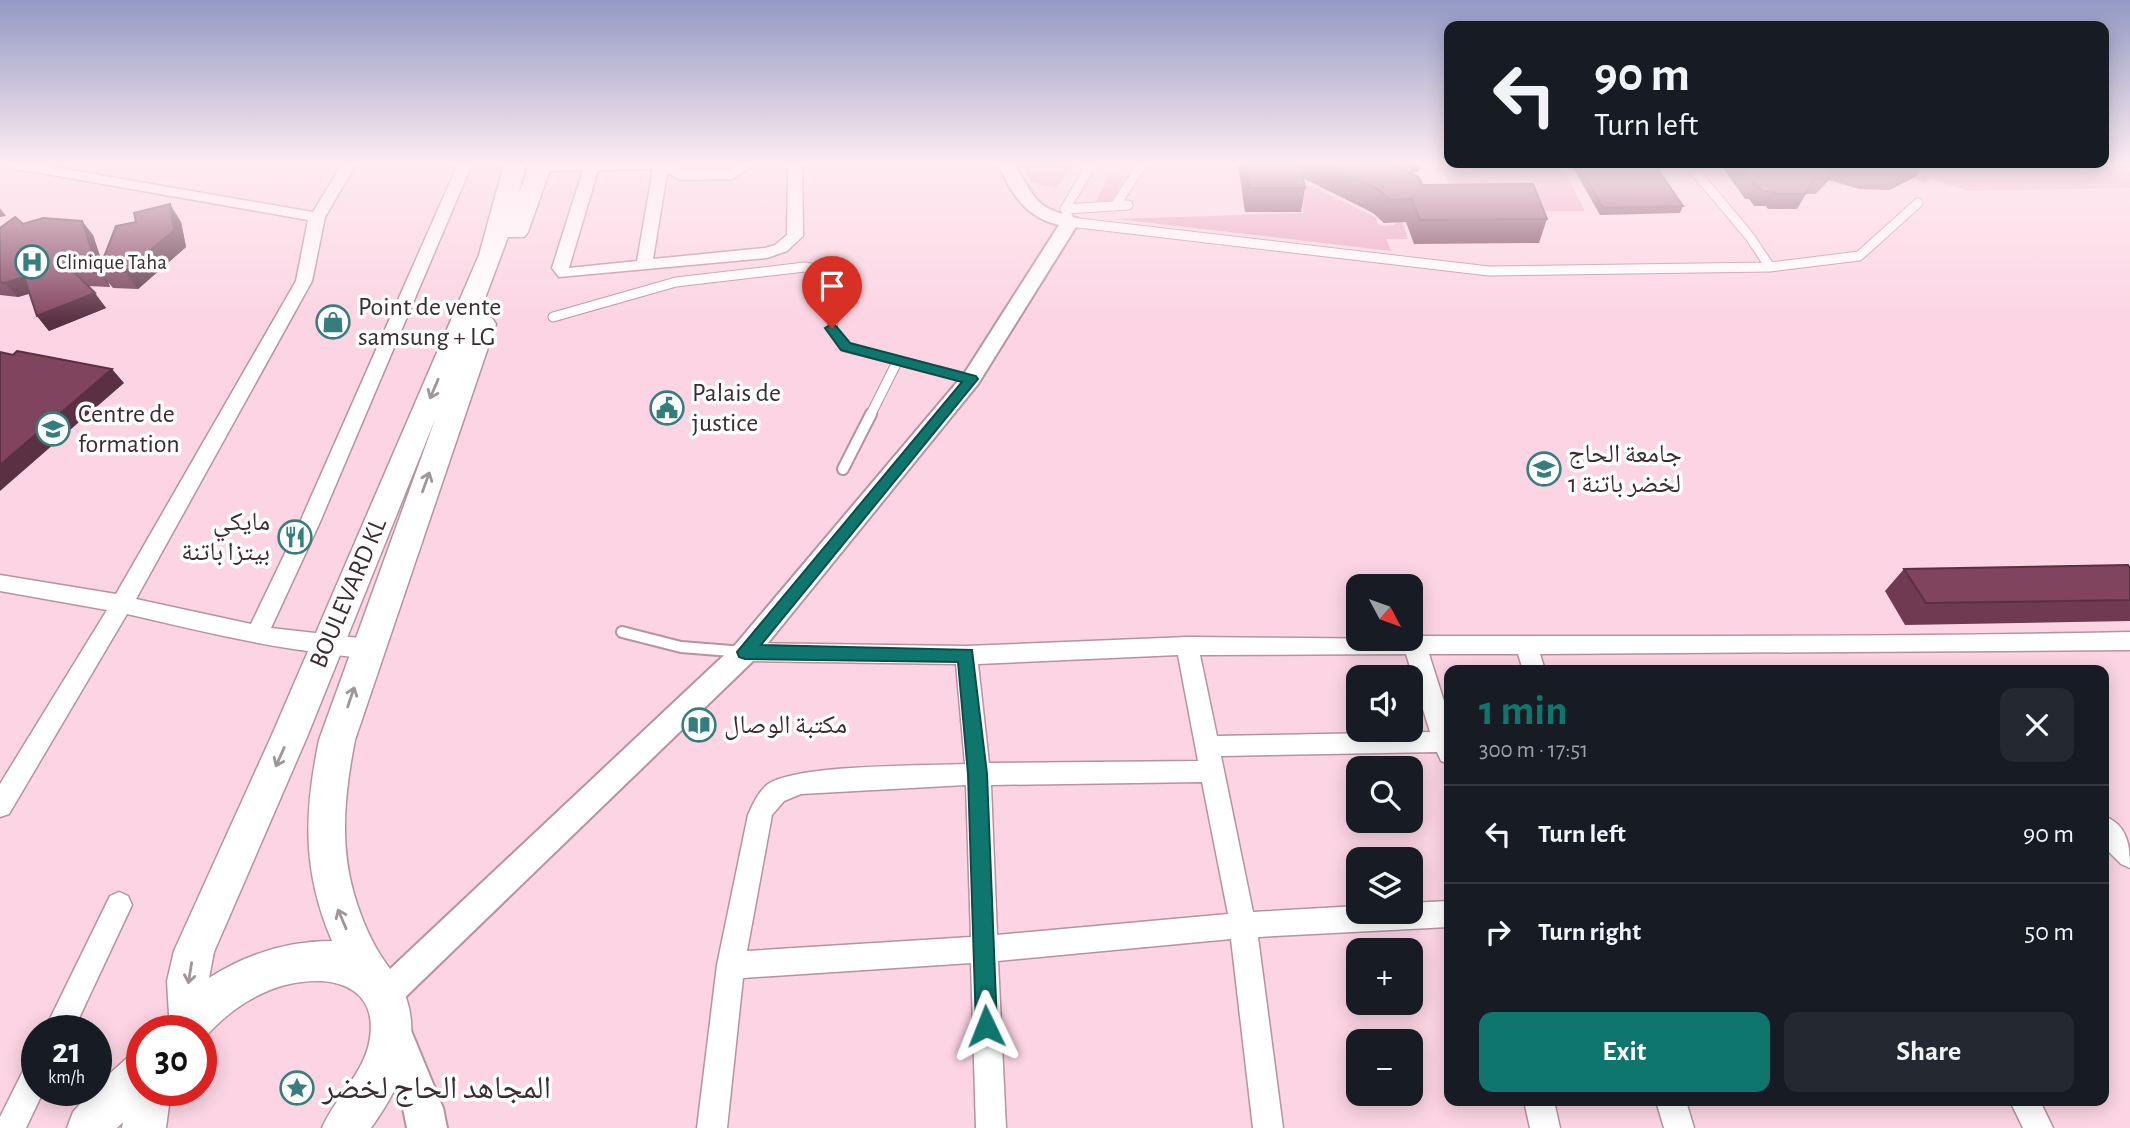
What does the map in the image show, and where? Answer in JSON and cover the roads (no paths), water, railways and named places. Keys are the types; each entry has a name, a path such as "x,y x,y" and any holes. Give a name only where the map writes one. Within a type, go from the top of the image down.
{"main road":[{"name":"BOULEVARD KL","path":"186,1015 188,981 194,951 289,737 325,646 508,217"},
{"name":"BOULEVARD KL","path":"382,1002 334,899 325,847 327,786 337,740 514,217"},
{"path":"198,1015 221,995 243,981 289,962 322,958 350,965 382,1002 423,1108 427,1128"},
{"path":"344,1128 362,1105 382,1069 382,1002"},
{"path":"89,1128 126,1088"},
{"path":"144,1128 147,1106"}],"street":[{"path":"0,806 122,604 304,281 317,217"},
{"path":"257,635 310,522 442,217"},
{"path":"576,217 560,270 565,273 767,253 781,248 796,236 796,217"},
{"path":"644,265 653,217"},
{"path":"382,1002 745,652 971,379 1067,217"},
{"path":"0,583 122,604 257,635 325,646 368,648"},
{"path":"1423,646 2130,641"},
{"path":"1526,645 1532,665"},
{"path":"745,652 966,655 1187,646 1346,646"},
{"path":"1187,646 1243,925 1268,1128"},
{"path":"1417,651 1444,738"},
{"path":"966,655 978,774 991,1128"},
{"path":"712,1128 731,965 760,815 766,800 779,788 801,783 1210,758 1444,748"},
{"path":"66,1015 119,905"},
{"path":"731,965 983,949 1243,925 1444,914"},
{"path":"10,1113 21,1097"},
{"path":"1540,1106 1545,1128"},
{"path":"1672,1106 1679,1128"},
{"path":"2027,1106 2038,1128"}],"lane":[{"path":"1080,217 1489,271 1770,267 1859,256 1903,217"},
{"path":"1733,217 1770,267"},
{"path":"553,317 676,282 805,267 820,270 838,284 832,328 838,340 845,346 897,362 971,379"},
{"path":"843,469 897,362"},
{"path":"622,632 681,647 745,652"}],"place":[{"name":"Clinique Taha","path":"32,262"},
{"name":"Point de vente samsung + LG","path":"333,322"},
{"name":"Palais de justice","path":"667,408"},
{"name":"Centre de formation","path":"53,429"},
{"name":"جامعة الحاج لخضر باتنة 1","path":"1544,469"},
{"name":"مايكي بيتزا باتنة","path":"295,537"},
{"name":"مكتبة الوصال","path":"699,725"},
{"name":"المجاهد الحاج لخضر","path":"297,1088"}]}
